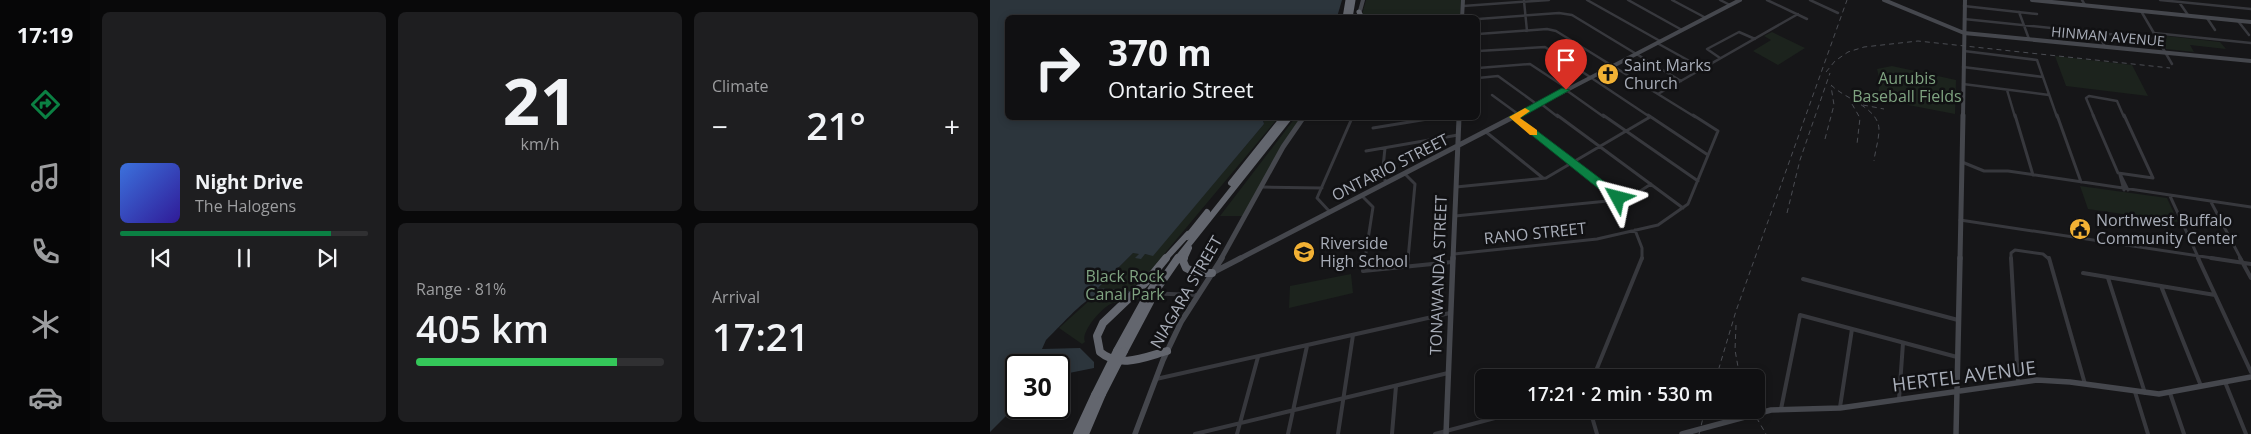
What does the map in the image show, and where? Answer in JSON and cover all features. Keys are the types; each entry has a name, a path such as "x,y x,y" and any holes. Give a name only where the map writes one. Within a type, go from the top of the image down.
{"highway":[{"path":"1346,15 1348,0"},
{"path":"1350,15 1353,0"},
{"path":"1077,434 1155,287 1188,234 1281,120"},
{"path":"1155,287 1225,196 1287,120"},
{"path":"1212,274 1192,272 1186,268 1183,261 1187,251 1225,196"},
{"path":"1167,351 1125,361 1110,359 1104,356 1098,346 1098,332 1104,323 1147,281 1188,234"},
{"path":"1085,434 1099,395"}],"street":[{"path":"1360,15 1363,0"},
{"path":"1462,15 1463,0"},
{"path":"1463,6 1549,0"},
{"path":"1587,0 1702,68"},
{"path":"1628,0 1682,30"},
{"path":"1672,0 1706,18"},
{"path":"1720,0 1730,5"},
{"name":"ONTARIO STREET","path":"1212,274 1740,0"},
{"path":"1767,0 1807,19"},
{"path":"1810,0 1838,13"},
{"name":"HINMAN AVENUE","path":"1884,0 1964,32 2251,61"},
{"path":"1956,434 1964,0"},
{"path":"2032,0 2251,22"},
{"path":"2082,0 2085,6"},
{"path":"2160,0 2251,9"},
{"path":"1524,1 1526,31"},
{"path":"2178,1 2188,16"},
{"path":"1964,6 2037,14"},
{"path":"2141,11 2172,64"},
{"path":"2019,12 2030,40"},
{"path":"1480,19 1559,13 1572,15 1681,81"},
{"path":"1480,34 1556,31 1658,94 1798,14"},
{"path":"2206,18 2215,30"},
{"path":"1964,19 2157,39"},
{"path":"2238,21 2249,35"},
{"path":"1720,58 1707,50 1741,32 1755,39"},
{"path":"2098,32 2105,47"},
{"path":"2154,33 2251,43"},
{"path":"1480,50 1544,46 1708,155"},
{"path":"1964,51 2037,60 2082,183"},
{"path":"1480,68 1530,64 1698,181"},
{"path":"1963,67 2043,77"},
{"path":"1480,78 1498,76 1683,208"},
{"path":"1963,84 2049,95"},
{"path":"2007,90 2033,175"},
{"name":"RANO STREET","path":"1453,254 1593,239 1658,225 1683,208 1688,204 1718,131 1658,94"},
{"path":"1492,95 1518,115"},
{"path":"2120,175 2149,179 2153,176 2116,101 2087,96 2086,98 2126,190"},
{"path":"1514,117 1620,200"},
{"path":"1456,187 1544,179 1651,117"},
{"name":"NIAGARA STREET","path":"1135,434 1167,351 1197,295 1212,274 1283,147 1301,120"},
{"path":"1331,212 1318,198 1351,120"},
{"path":"1373,128 1422,120"},
{"name":"TONAWANDA STREET","path":"1446,433 1459,120"},
{"path":"1486,132 1544,179"},
{"path":"1366,151 1458,135"},
{"path":"1385,148 1382,177 1387,183"},
{"path":"1961,162 1984,171 2033,175 2251,207"},
{"path":"1405,174 1415,184 1407,267"},
{"path":"1454,216 1628,199 1651,184"},
{"path":"1261,187 1322,188"},
{"path":"1362,196 1373,207 1363,271 1453,262"},
{"path":"2170,196 2251,372"},
{"path":"2212,202 2251,278"},
{"path":"1960,220 2251,264"},
{"path":"1597,369 1641,262 1642,248 1635,230"},
{"path":"2018,383 2012,269 2012,253 2015,250 2042,254 2049,258 2085,384"},
{"path":"2083,274 2215,295"},
{"path":"2108,278 2145,393"},
{"path":"1803,279 1958,320"},
{"path":"2162,286 2202,387"},
{"path":"1144,293 1197,295"},
{"path":"1156,379 1451,313"},
{"path":"1781,410 1800,315 1957,357"},
{"path":"1840,408 1852,329"},
{"path":"1338,434 1353,335"},
{"path":"1898,399 1903,343"},
{"path":"1288,434 1307,346"},
{"path":"1237,434 1258,357"},
{"path":"1195,434 1448,373"},
{"name":"HERTEL AVENUE","path":"1682,434 1757,413 1781,410 1840,408 1957,390 2018,383 2053,381 2135,392 2170,393 2251,377"},
{"path":"2225,382 2246,434"},
{"path":"1392,434 1396,386"},
{"path":"2135,392 2148,434"},
{"path":"2170,393 2184,434"},
{"path":"1435,434 1446,433 1494,419"},
{"path":"1592,419 1596,434"}],"green space":[{"path":"1366,0 1461,0 1460,15 1362,15"},
{"path":"1772,32 1805,48 1778,65 1753,51 1771,40 1764,36"},
{"path":"2158,35 2220,42 2226,49 2190,45 2194,52 2166,49"},
{"path":"2055,56 2132,65 2148,96 2066,86"},
{"name":"Aurubis Baseball Fields","path":"1892,66 1956,80 1955,114 1877,99 1880,82 1877,69"},
{"name":"Black Rock Canal Park","path":"1264,120 1276,120 1145,277 1142,283 1146,289 1138,300 1109,305 1093,320 1086,332 1085,342 1082,344 1059,328 1101,290 1098,288 1133,253 1153,255 1264,124"},
{"path":"1293,120 1300,120 1243,216 1220,216"},
{"path":"2080,186 2167,198 2178,222 2088,209"},
{"path":"1351,274 1353,293 1289,308 1290,286"}],"shaded area":[{"path":"990,0 1342,0 1338,15 1005,15 1005,120 1263,120 1264,124 1153,256 1145,254 1141,259 1135,258 1139,254 1133,253 1098,288 1140,292 1136,296 1132,298 1096,296 1091,298 1078,308 1046,340 1042,349 1080,348 1094,362 1094,368 1070,373 1070,354 1005,354 1005,417 990,432"}],"railway":[{"path":"1719,369 1736,311 1847,0"},
{"path":"1826,72 1835,61 1848,52 1864,47 1918,41 2170,68"},
{"path":"1787,213 1800,160 1830,73"},
{"path":"1831,85 1867,109 1877,121 1879,133 1874,161"},
{"path":"1825,139 1834,105 1831,86"},
{"path":"1852,104 1860,118 1857,144"},
{"path":"1863,105 1884,109"},
{"path":"1736,325 1735,350 1738,369"},
{"path":"1699,434 1703,419"},
{"path":"1757,419 1766,434"}],"slow traffic":[{"path":"1525,111 1514,117 1534,133"}],"place":[{"name":"Saint Marks Church","path":"1608,74"},
{"name":"Northwest Buffalo Community Center","path":"2080,229"},
{"name":"Riverside High School","path":"1304,252"}],"route":[{"path":"1566,90 1514,117 1618,198"}]}
